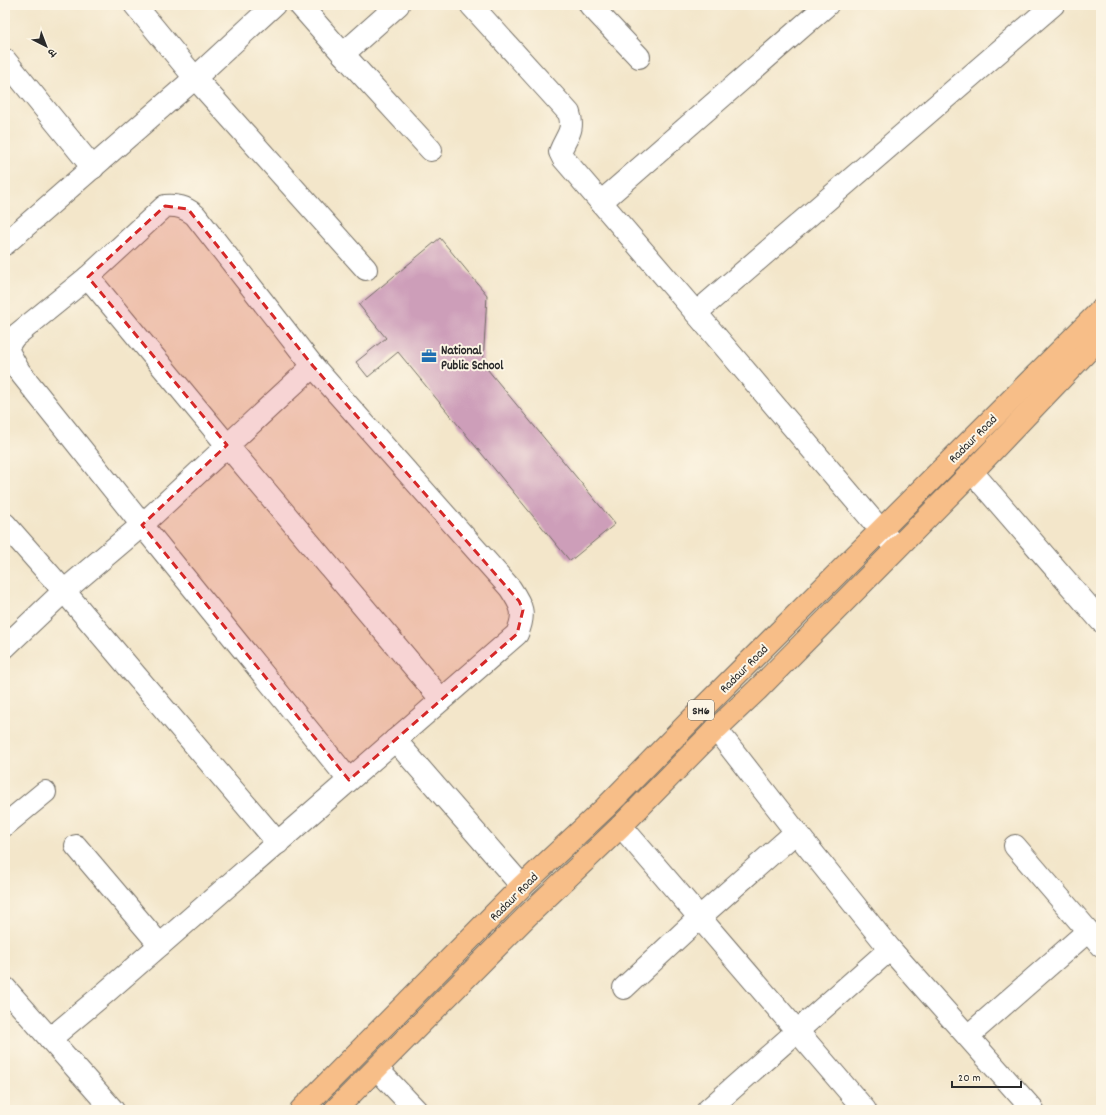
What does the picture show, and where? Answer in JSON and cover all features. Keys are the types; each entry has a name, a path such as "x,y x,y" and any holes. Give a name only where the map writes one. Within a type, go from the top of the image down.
{"main road":[{"name":"Radaur Road","path":"301,1110 522,886 605,808 1101,310"},
{"name":"Radaur Road","path":"335,1110 527,916 622,826 716,729 757,690 972,472 1101,336"}],"street":[{"path":"136,5 195,78 366,269"},
{"path":"5,244 195,78 274,5"},
{"path":"300,5 431,150"},
{"path":"343,54 398,5"},
{"path":"471,5 569,113 572,122 571,130 560,152 562,158 896,548"},
{"path":"601,202 827,5"},
{"path":"696,313 1053,5"},
{"path":"594,6 639,57"},
{"path":"5,60 93,168"},
{"path":"50,1039 278,843 517,634 522,623 523,610 510,588 313,366 195,215 188,209 176,205 165,206 88,276 14,337 8,346 8,351 19,371 349,780"},
{"path":"88,276 227,445 441,699"},
{"path":"5,647 64,591 142,525 313,366"},
{"path":"972,472 1101,620"},
{"path":"5,524 64,591 278,843"},
{"path":"716,729 890,949 1033,1110"},
{"path":"395,740 522,886"},
{"path":"5,825 45,792"},
{"path":"622,826 865,1110"},
{"path":"624,988 700,917 796,832"},
{"path":"76,846 160,945"},
{"path":"968,1036 1095,938 1015,846"},
{"path":"708,1110 890,949"},
{"path":"8,999 50,1039 113,1110"},
{"path":"377,1069 416,1110"}],"highlighted area":[{"path":"165,206 188,209 313,366 519,601 523,610 517,634 349,780 142,525 227,445 88,277"}],"building":[{"path":"440,238 487,295 483,364 615,524 570,561 398,352 368,377 356,362 386,338 359,305"}],"place":[{"name":"National Public School","path":"429,356"}]}
